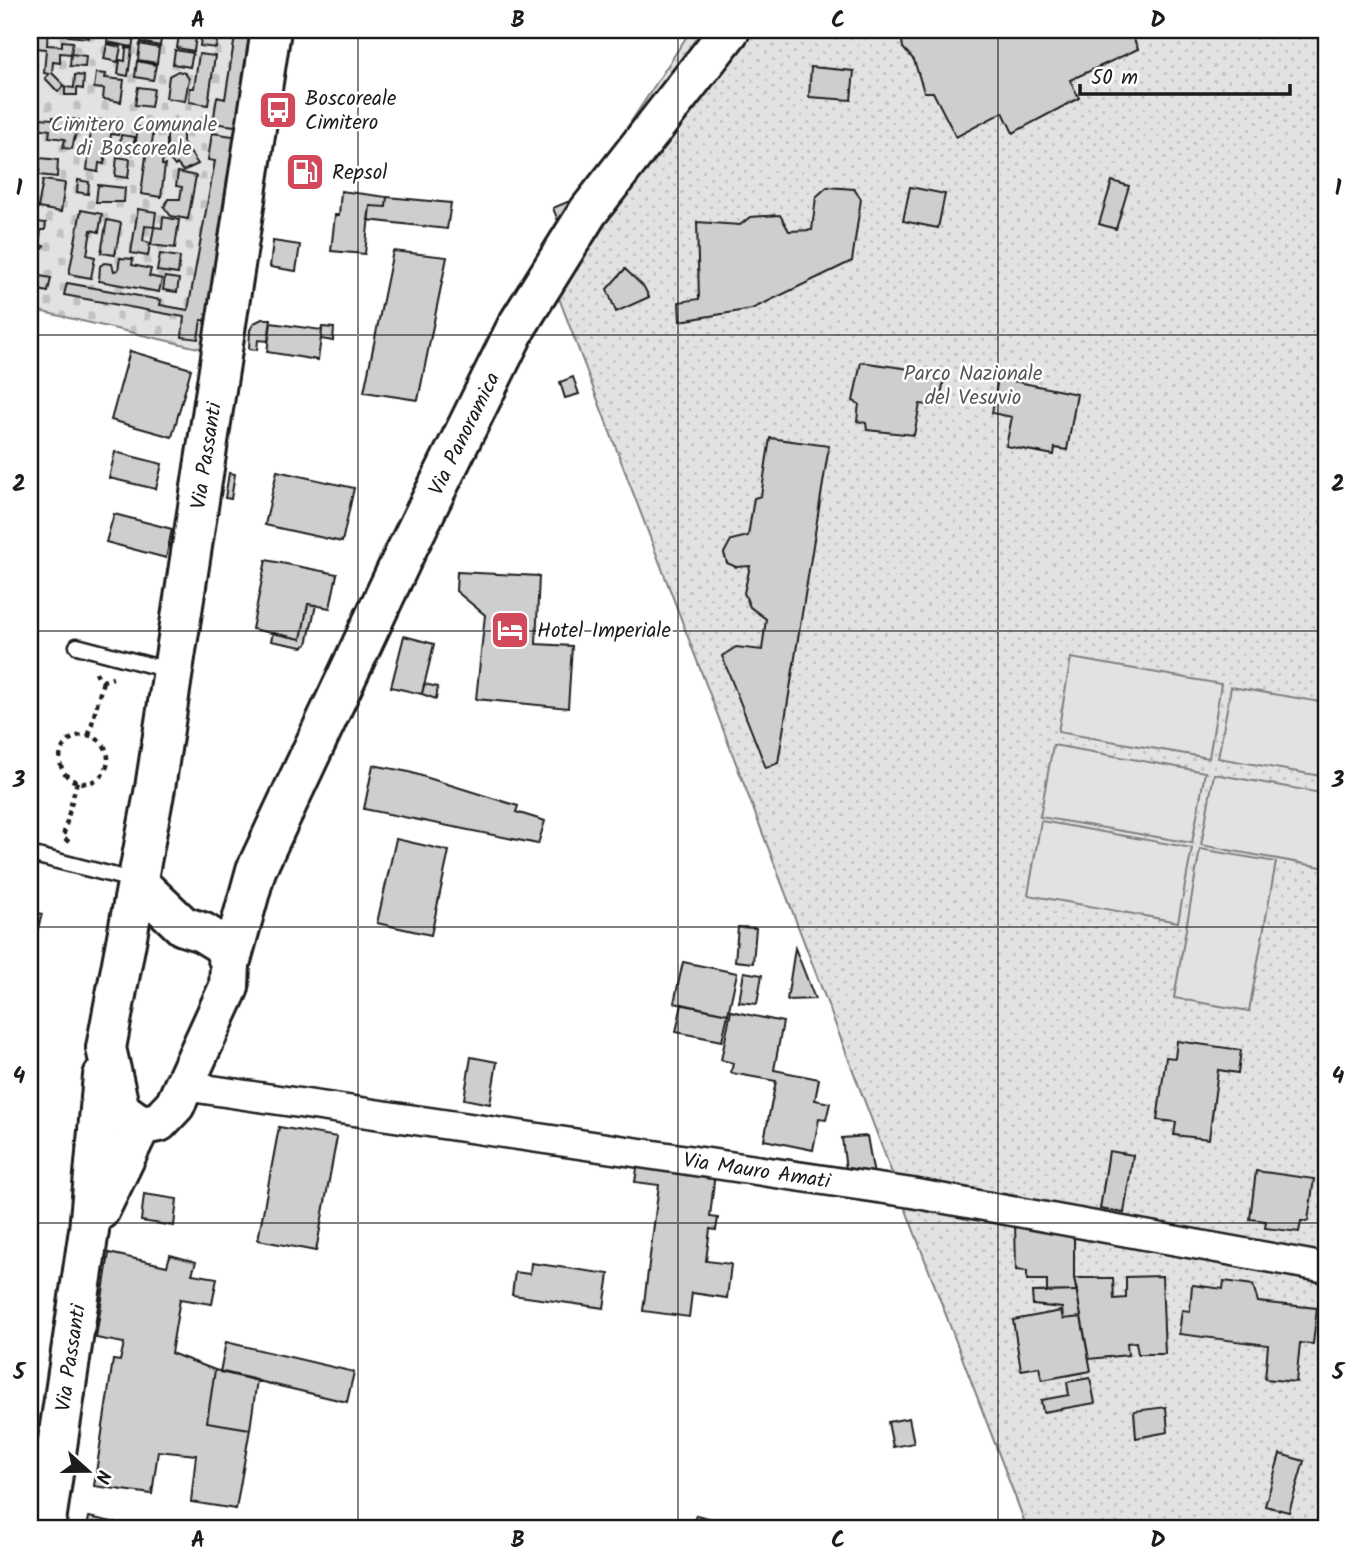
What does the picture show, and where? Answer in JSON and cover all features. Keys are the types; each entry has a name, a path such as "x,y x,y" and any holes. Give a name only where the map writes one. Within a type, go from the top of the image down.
{"main road":[{"name":"Via Passanti","path":"45,1528 89,1230 106,1048 155,788 271,30"},
{"name":"Via Panoramica","path":"230,964 256,870 403,557 517,326 588,212 730,30"},
{"name":"Via Panoramica","path":"193,929 256,870"},
{"path":"137,882 193,929 223,945 230,964 229,987 175,1105 159,1122 141,1125"},
{"name":"Via Passanti","path":"116,995 149,941 193,929"},
{"name":"Via Passanti","path":"89,1230 141,1125 120,1110 106,1048"}],"street":[{"name":"Via Mauro Amati","path":"184,1086 912,1193 1327,1268"}],"lane":[{"path":"77,646 173,671"},
{"path":"30,854 137,882"}],"path":[{"path":"89,735 103,681"},
{"path":"89,735 101,742 107,754 106,767 99,778 86,783 77,781 64,773 60,762 61,751 68,741 89,735"},
{"path":"70,848 69,842 63,837 77,781"}],"green space":[{"name":"Cimitero Comunale di Boscoreale","path":"30,30 255,30 207,350 30,309"},
{"name":"Parco Nazionale del Vesuvio","path":"691,30 1327,30 1327,1528 1027,1528 543,256"},
{"path":"1071,658 1221,684 1209,758 1058,732"},
{"path":"1231,687 1327,703 1327,777 1218,758"},
{"path":"1053,745 1205,772 1192,843 1040,817"},
{"path":"1214,774 1327,794 1327,868 1201,845"},
{"path":"1041,821 1192,848 1178,922 1028,895"},
{"path":"1200,849 1276,862 1249,1011 1174,998"}],"building":[{"path":"37,30 48,31 47,45 62,46 62,41 73,42 71,54 60,53 60,63 53,62 52,73 64,85 58,92 45,78 49,74 44,73 46,49 35,48"},
{"path":"69,30 89,30 89,38 68,36"},
{"path":"109,30 136,30 132,47 107,42"},
{"path":"143,30 162,31 160,46 141,42"},
{"path":"236,30 255,30 242,127 213,123 217,97 225,99"},
{"path":"907,30 1130,30 1138,49 1070,80 1079,98 1013,133 1003,112 956,137 933,92 924,92 914,60 903,48 902,41"},
{"path":"202,31 218,34 216,48 200,46"},
{"path":"179,35 196,37 194,51 177,48"},
{"path":"107,44 121,47 118,62 104,59"},
{"path":"140,44 159,48 157,63 138,60"},
{"path":"126,48 132,49 128,76 118,74 120,60 125,61"},
{"path":"175,50 193,53 190,67 173,64"},
{"path":"71,54 86,56 85,67 70,66"},
{"path":"199,54 215,56 208,105 189,102"},
{"path":"137,61 156,65 153,80 135,77"},
{"path":"811,67 854,71 851,100 809,97"},
{"path":"178,71 185,73 189,79 185,101 166,98 169,76"},
{"path":"96,73 106,74 105,78 124,80 121,102 103,99 104,89 94,88"},
{"path":"75,75 84,76 83,89 77,88 77,95 65,95 65,87 74,88"},
{"path":"138,87 154,89 151,107 135,105"},
{"path":"39,118 79,120 72,149 63,148 65,139 49,137 50,130 37,128"},
{"path":"92,119 120,122 118,135 111,134 109,152 106,152 104,164 99,163 98,172 87,170"},
{"path":"138,127 154,129 151,150 163,152 162,165 165,165 161,197 141,194 147,149 135,148"},
{"path":"167,130 183,131 183,142 198,164 183,171 177,164 175,166 165,153"},
{"path":"212,133 240,137 208,321 201,320 198,339 182,337 184,317 64,295 67,283 161,300 160,305 188,310 215,161 208,160"},
{"path":"121,135 135,137 132,154 119,152"},
{"path":"30,141 39,142 38,155 32,154 32,159 30,159"},
{"path":"117,157 130,159 128,178 115,176"},
{"path":"40,158 58,160 57,177 39,175"},
{"path":"178,172 196,176 188,219 171,216 164,207 168,199 180,199 182,187 176,186"},
{"path":"43,180 65,183 61,212 38,208"},
{"path":"78,180 89,182 88,194 77,192"},
{"path":"1112,181 1129,186 1116,229 1099,224"},
{"path":"98,185 125,188 124,202 96,202"},
{"path":"827,187 854,189 861,199 852,261 752,309 680,321 679,302 699,299 697,222 740,225 750,217 780,215 789,231 812,230 816,197"},
{"path":"910,187 945,194 938,228 903,221"},
{"path":"341,191 387,197 386,207 370,206 365,254 331,251"},
{"path":"387,197 451,203 447,229 368,220 370,206 386,207"},
{"path":"572,200 574,206 560,226 553,208"},
{"path":"138,209 156,212 154,227 145,226 143,241 150,243 148,256 131,253"},
{"path":"81,210 102,214 99,232 91,230 87,255 95,257 91,278 69,274"},
{"path":"163,217 179,220 175,248 151,245 154,227 162,228"},
{"path":"107,220 121,223 115,255 101,253"},
{"path":"30,221 46,223 45,230 41,230 39,245 44,246 43,249 30,247"},
{"path":"273,241 300,245 296,271 270,267"},
{"path":"393,251 447,257 418,400 364,392"},
{"path":"160,254 180,257 178,274 157,271"},
{"path":"120,258 133,259 132,265 151,269 149,276 162,279 159,292 99,281 100,266 104,263 112,264 114,271 118,270"},
{"path":"625,269 644,287 649,297 616,312 607,289"},
{"path":"30,274 51,278 48,292 30,288"},
{"path":"165,277 179,279 177,292 163,290"},
{"path":"271,319 268,341 258,340 257,350 249,349 250,330 254,323"},
{"path":"271,323 322,330 318,360 267,352"},
{"path":"322,327 334,328 333,341 321,339"},
{"path":"130,351 191,369 172,437 111,420"},
{"path":"861,362 945,374 939,406 920,404 914,435 867,430 866,423 857,421 859,404 853,401"},
{"path":"573,377 579,394 565,398 560,382"},
{"path":"998,378 1077,394 1067,450 1055,448 1054,455 1006,446 1012,417 992,413"},
{"path":"770,438 829,446 778,763 766,768 722,656 736,647 762,650 766,619 750,607 744,593 750,566 736,567 727,563 724,553 731,540 748,536 754,498 761,496"},
{"path":"115,452 162,464 156,489 109,478"},
{"path":"277,471 354,488 342,542 265,525"},
{"path":"229,473 235,474 231,499 225,498"},
{"path":"114,514 172,529 166,558 106,542"},
{"path":"266,560 337,574 330,608 308,604 301,639 252,629"},
{"name":"Hotel Imperiale","path":"457,572 539,576 536,644 572,646 568,708 476,699 485,615 456,591"},
{"path":"308,604 316,605 307,644 302,647 271,641 273,633 301,639"},
{"path":"404,636 434,644 422,694 391,687"},
{"path":"424,684 438,687 436,699 422,694"},
{"path":"373,765 409,772 518,806 516,812 545,821 538,844 364,809"},
{"path":"396,839 449,851 431,935 377,923"},
{"path":"30,911 42,914 30,957"},
{"path":"738,927 756,928 753,963 735,961"},
{"path":"795,948 815,999 787,1000"},
{"path":"683,962 737,973 728,1014 674,1003"},
{"path":"744,972 762,975 757,1004 739,1002"},
{"path":"682,1004 728,1014 722,1041 676,1032"},
{"path":"731,1011 783,1022 774,1070 819,1079 815,1100 830,1103 826,1120 819,1119 813,1150 764,1140 776,1081 731,1073 733,1063 721,1060"},
{"path":"1177,1041 1241,1050 1238,1073 1218,1070 1209,1139 1174,1135 1176,1122 1157,1120 1166,1057 1175,1058"},
{"path":"471,1057 497,1062 490,1104 464,1099"},
{"path":"279,1127 337,1137 316,1251 258,1240"},
{"path":"867,1136 874,1175 846,1170 842,1138"},
{"path":"1109,1151 1133,1155 1124,1213 1100,1209"},
{"path":"638,1162 715,1172 710,1217 718,1218 716,1230 710,1229 706,1261 731,1264 727,1298 692,1293 689,1317 643,1311 659,1185 635,1182"},
{"path":"1256,1171 1314,1179 1308,1221 1301,1221 1299,1232 1265,1228 1266,1221 1250,1219"},
{"path":"144,1194 177,1199 174,1226 141,1221"},
{"path":"1015,1221 1074,1232 1074,1278 1077,1291 1047,1292 1047,1280 1027,1280 1027,1271 1016,1270"},
{"path":"109,1253 167,1266 170,1255 196,1262 192,1274 217,1278 212,1304 180,1299 171,1353 215,1370 207,1422 250,1429 236,1509 191,1502 196,1455 158,1451 152,1494 94,1486 113,1360 120,1361 124,1343 96,1338"},
{"path":"531,1263 609,1274 604,1308 512,1295 515,1272 530,1274"},
{"path":"1162,1276 1165,1354 1138,1354 1136,1342 1127,1343 1128,1355 1089,1359 1074,1278 1113,1278 1114,1299 1126,1298 1126,1277"},
{"path":"1224,1281 1253,1285 1258,1302 1317,1308 1313,1344 1300,1343 1296,1382 1265,1379 1268,1345 1179,1334 1182,1310 1190,1311 1192,1285 1223,1289"},
{"path":"1077,1291 1081,1317 1063,1319 1062,1308 1033,1305 1032,1292"},
{"path":"1061,1311 1063,1319 1081,1317 1091,1371 1042,1380 1039,1367 1021,1370 1013,1320"},
{"path":"226,1342 354,1372 347,1402 220,1372"},
{"path":"215,1370 257,1380 250,1429 207,1422"},
{"path":"1090,1378 1095,1403 1043,1412 1041,1400 1069,1395 1067,1382"},
{"path":"1166,1407 1168,1432 1136,1438 1134,1411"},
{"path":"909,1418 914,1443 893,1447 888,1422"},
{"path":"1280,1454 1304,1461 1289,1512 1265,1506"},
{"path":"696,1515 749,1528 692,1528"},
{"path":"89,1517 117,1523 117,1528 87,1528"},
{"path":"865,1520 899,1528 863,1528"}],"place":[{"name":"Boscoreale Cimitero","path":"278,110"},
{"name":"Repsol","path":"305,172"},
{"name":"Hotel Imperiale","path":"510,630"}]}
